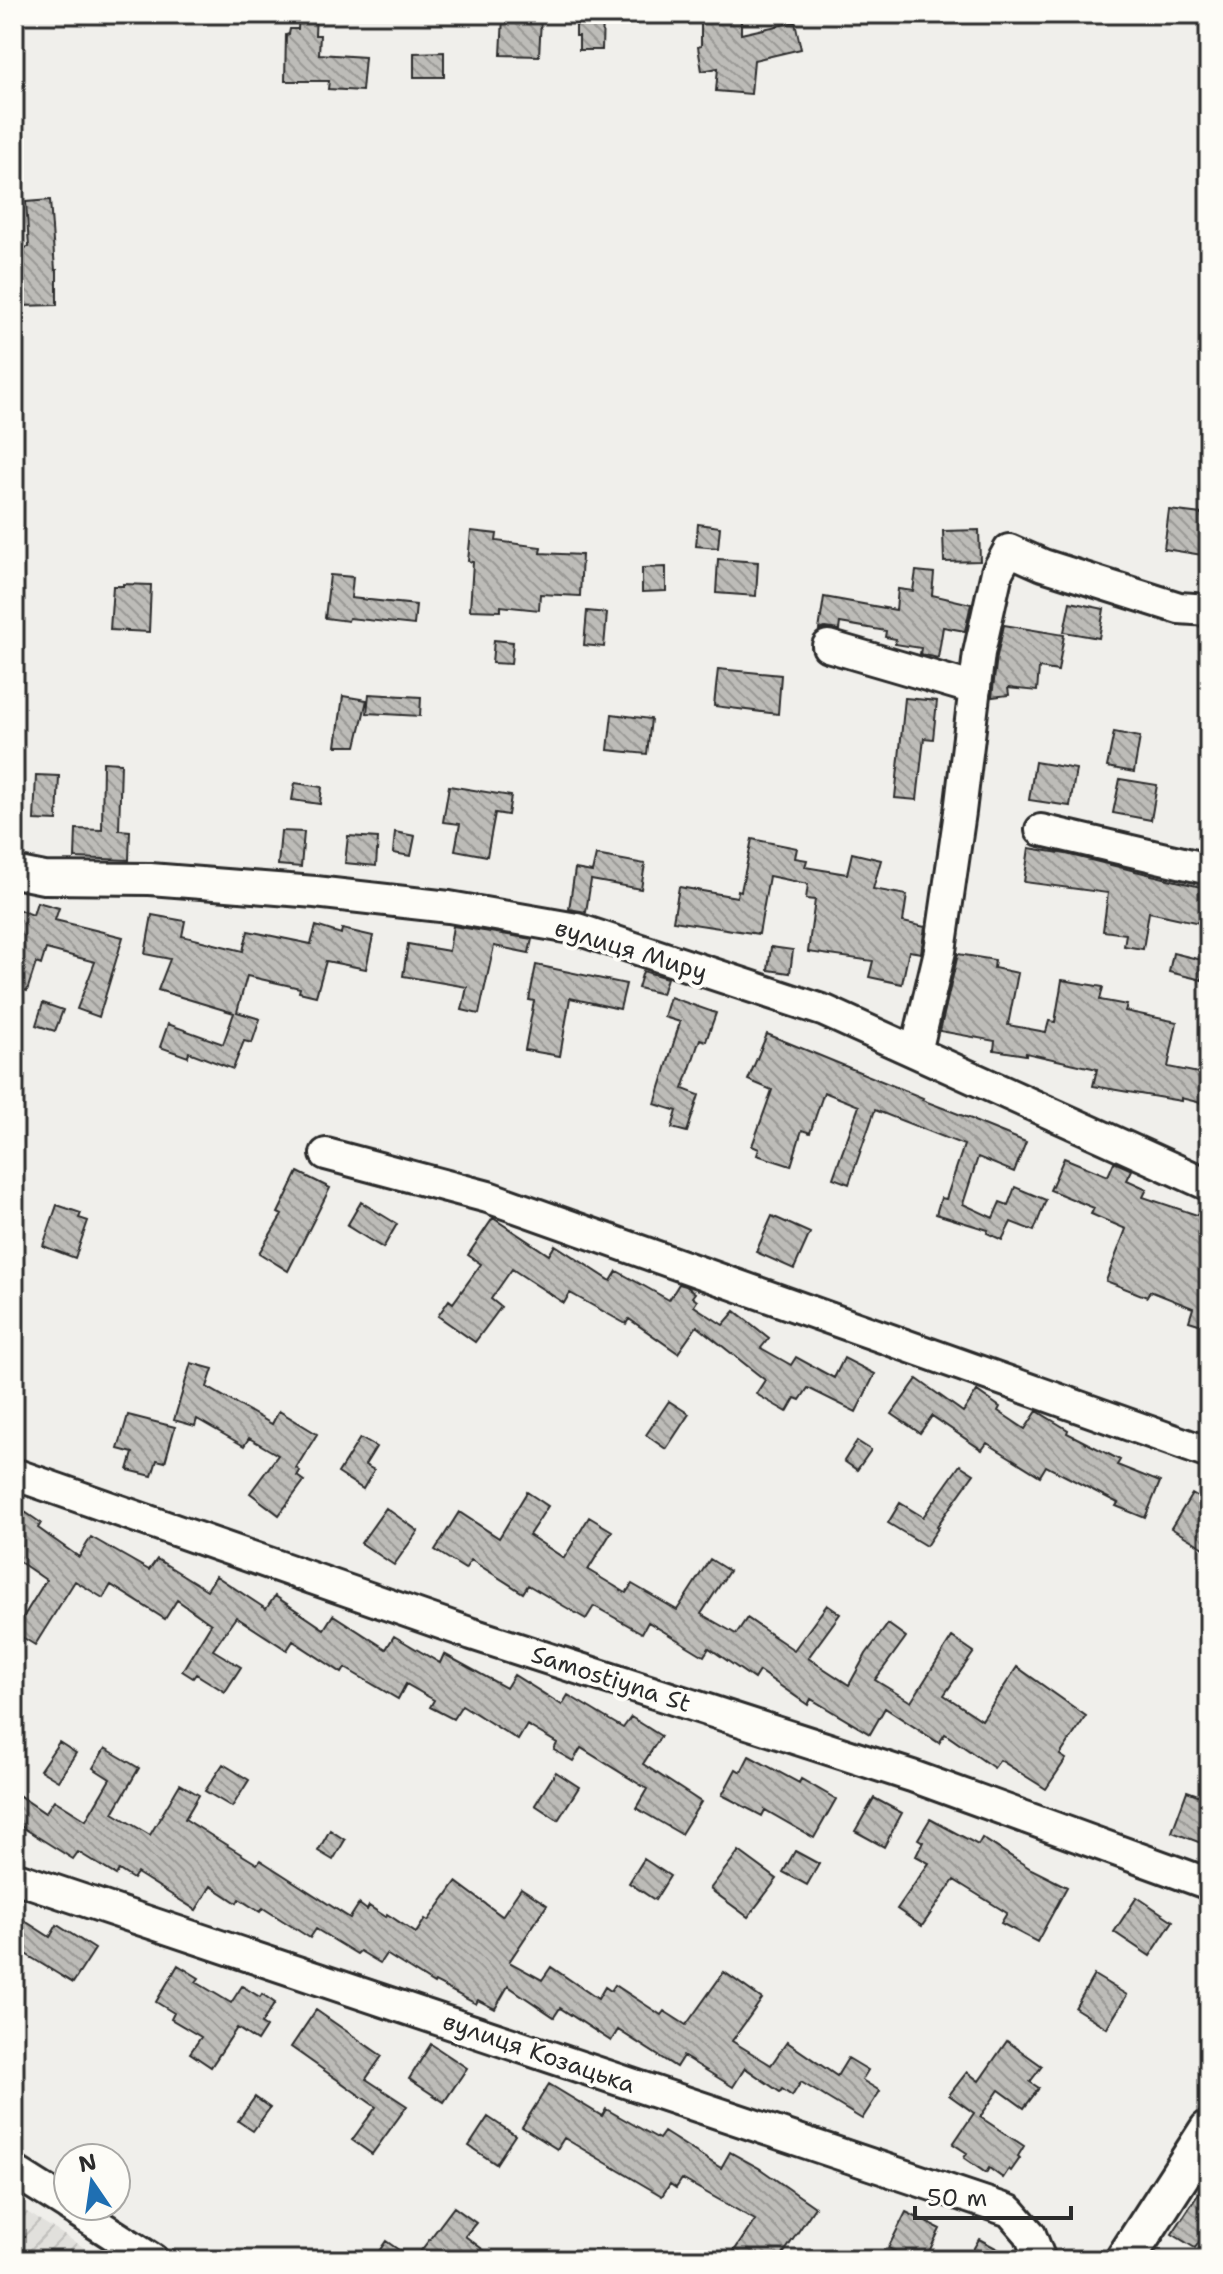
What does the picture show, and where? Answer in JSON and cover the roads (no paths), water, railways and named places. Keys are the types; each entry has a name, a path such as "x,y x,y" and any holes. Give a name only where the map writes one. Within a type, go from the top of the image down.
{"main road":[{"path":"1125,2260 1209,2130"}],"street":[{"path":"916,1052 940,951 979,653 997,572 1009,550 1043,565 1179,608 1209,610"},
{"path":"828,646 975,689"},
{"path":"1041,830 1209,869"},
{"name":"вулиця Миру","path":"14,872 44,878 150,879 315,892 449,907 577,929 825,1011 1209,1185"},
{"path":"326,1154 488,1197 1209,1453"},
{"name":"Samostiyna St","path":"14,1474 472,1634 912,1776 1209,1884"},
{"name":"вулиця Козацька","path":"14,1877 1010,2211 1030,2234 1040,2260"},
{"path":"14,2171 52,2196"},
{"path":"93,2222 153,2260"}]}
